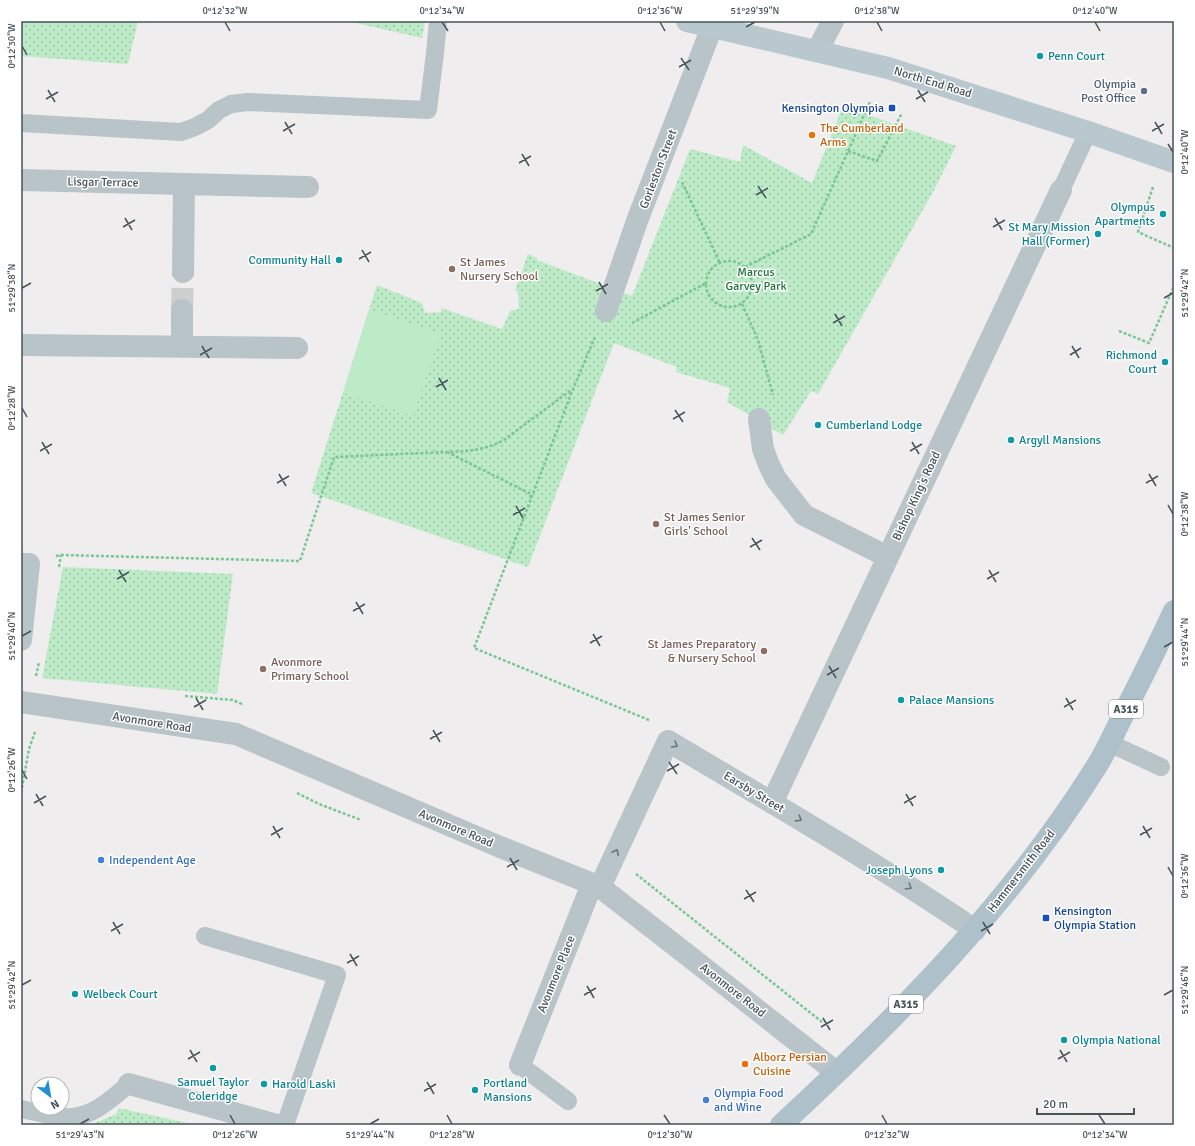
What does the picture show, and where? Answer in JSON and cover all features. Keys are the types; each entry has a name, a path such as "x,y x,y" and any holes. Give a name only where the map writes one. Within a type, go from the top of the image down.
{"main road":[{"name":"North End Road","path":"687,21 888,68 1088,132 1174,162"},
{"name":"Hammersmith Road","path":"780,1125 916,994 975,930 1049,837 1098,764 1174,611"}],"street":[{"path":"817,51 833,21"},
{"name":"Gorleston Street","path":"606,311 637,221 712,27"},
{"name":"Lisgar Terrace","path":"21,180 308,187"},
{"path":"183,272 184,184"},
{"name":"Bishop King's Road","path":"772,803 1061,190"},
{"path":"182,310 182,347"},
{"path":"21,345 297,348"},
{"path":"759,418 763,449 768,465 776,479 804,515 888,557"},
{"path":"21,640 25,564"},
{"name":"Avonmore Road","path":"21,702 236,734 486,841 596,886 690,957 836,1072"},
{"path":"596,886 668,741"},
{"name":"Earsby Street","path":"668,741 930,900 975,930"},
{"name":"Avonmore Place","path":"520,1065 596,886"},
{"path":"129,1084 277,1125"}],"lane":[{"path":"21,123 181,132 208,120 219,110 231,104 248,102 428,110 438,21"},
{"path":"1061,190 1088,132"},
{"path":"1109,743 1161,767"},
{"path":"205,936 337,975 285,1125"},
{"path":"520,1065 568,1101"},
{"path":"21,1109 65,1117 80,1116 104,1105 129,1084"}],"path":[{"path":"745,267 811,234 870,102"},
{"path":"848,151 877,161 902,112"},
{"path":"666,147 720,263"},
{"path":"1153,187 1138,232 1174,248"},
{"path":"734,261 745,267 750,273 752,280 750,295 746,301 732,307 724,307 716,304 710,298 707,291 706,283 710,270 720,263 734,261"},
{"path":"668,741 648,719 474,648 572,389 606,311 630,324 706,283"},
{"path":"1119,331 1149,343 1174,286"},
{"path":"742,304 758,340 776,409 759,418"},
{"path":"25,564 61,555 300,561 334,457 468,452 481,450 495,445 513,434 572,389"},
{"path":"446,452 531,494 530,499"},
{"path":"21,794 29,749 34,733 41,731"},
{"path":"291,790 319,804 363,821"},
{"path":"745,1100 748,1105"}],"green space":[{"path":"21,21 138,21 128,64 21,56"},
{"path":"347,21 420,21 425,22 422,38"},
{"name":"Marcus Garvey Park","path":"843,106 956,146 933,192 818,394 811,391 783,435 727,402 730,388 676,372 677,367 614,343 528,567 311,493 377,285 422,303 425,313 441,312 441,308 502,329 510,311 519,309 518,292 515,290 528,254 537,258 537,260 632,296 690,149 740,162 743,145 812,183"},
{"path":"369,309 441,334 413,416 343,393"},
{"path":"63,567 233,574 217,694 42,678"},
{"path":"119,1108 196,1125 90,1125 116,1114"}],"tunnel":[{"path":"182,310 183,272"}],"place":[{"name":"Penn Court","path":"1040,56"},
{"name":"Olympia Post Office","path":"1144,91"},
{"name":"Kensington Olympia","path":"892,108"},
{"name":"The Cumberland Arms","path":"812,135"},
{"name":"Olympus Apartments","path":"1163,214"},
{"name":"St Mary Mission Hall (Former)","path":"1098,234"},
{"name":"Community Hall","path":"339,260"},
{"name":"St James Nursery School","path":"452,269"},
{"name":"Richmond Court","path":"1165,362"},
{"name":"Cumberland Lodge","path":"818,425"},
{"name":"Argyll Mansions","path":"1011,440"},
{"name":"St James Senior Girls' School","path":"656,524"},
{"name":"St James Preparatory & Nursery School","path":"764,651"},
{"name":"Avonmore Primary School","path":"263,669"},
{"name":"Palace Mansions","path":"901,700"},
{"name":"Independent Age","path":"101,860"},
{"name":"Joseph Lyons","path":"941,870"},
{"name":"Kensington Olympia Station","path":"1046,918"},
{"name":"Welbeck Court","path":"75,994"},
{"name":"Olympia National","path":"1064,1040"},
{"name":"Alborz Persian Cuisine","path":"745,1064"},
{"name":"Samuel Taylor Coleridge","path":"213,1068"},
{"name":"Harold Laski","path":"264,1084"},
{"name":"Portland Mansions","path":"475,1090"},
{"name":"Olympia Food and Wine","path":"706,1100"}]}
